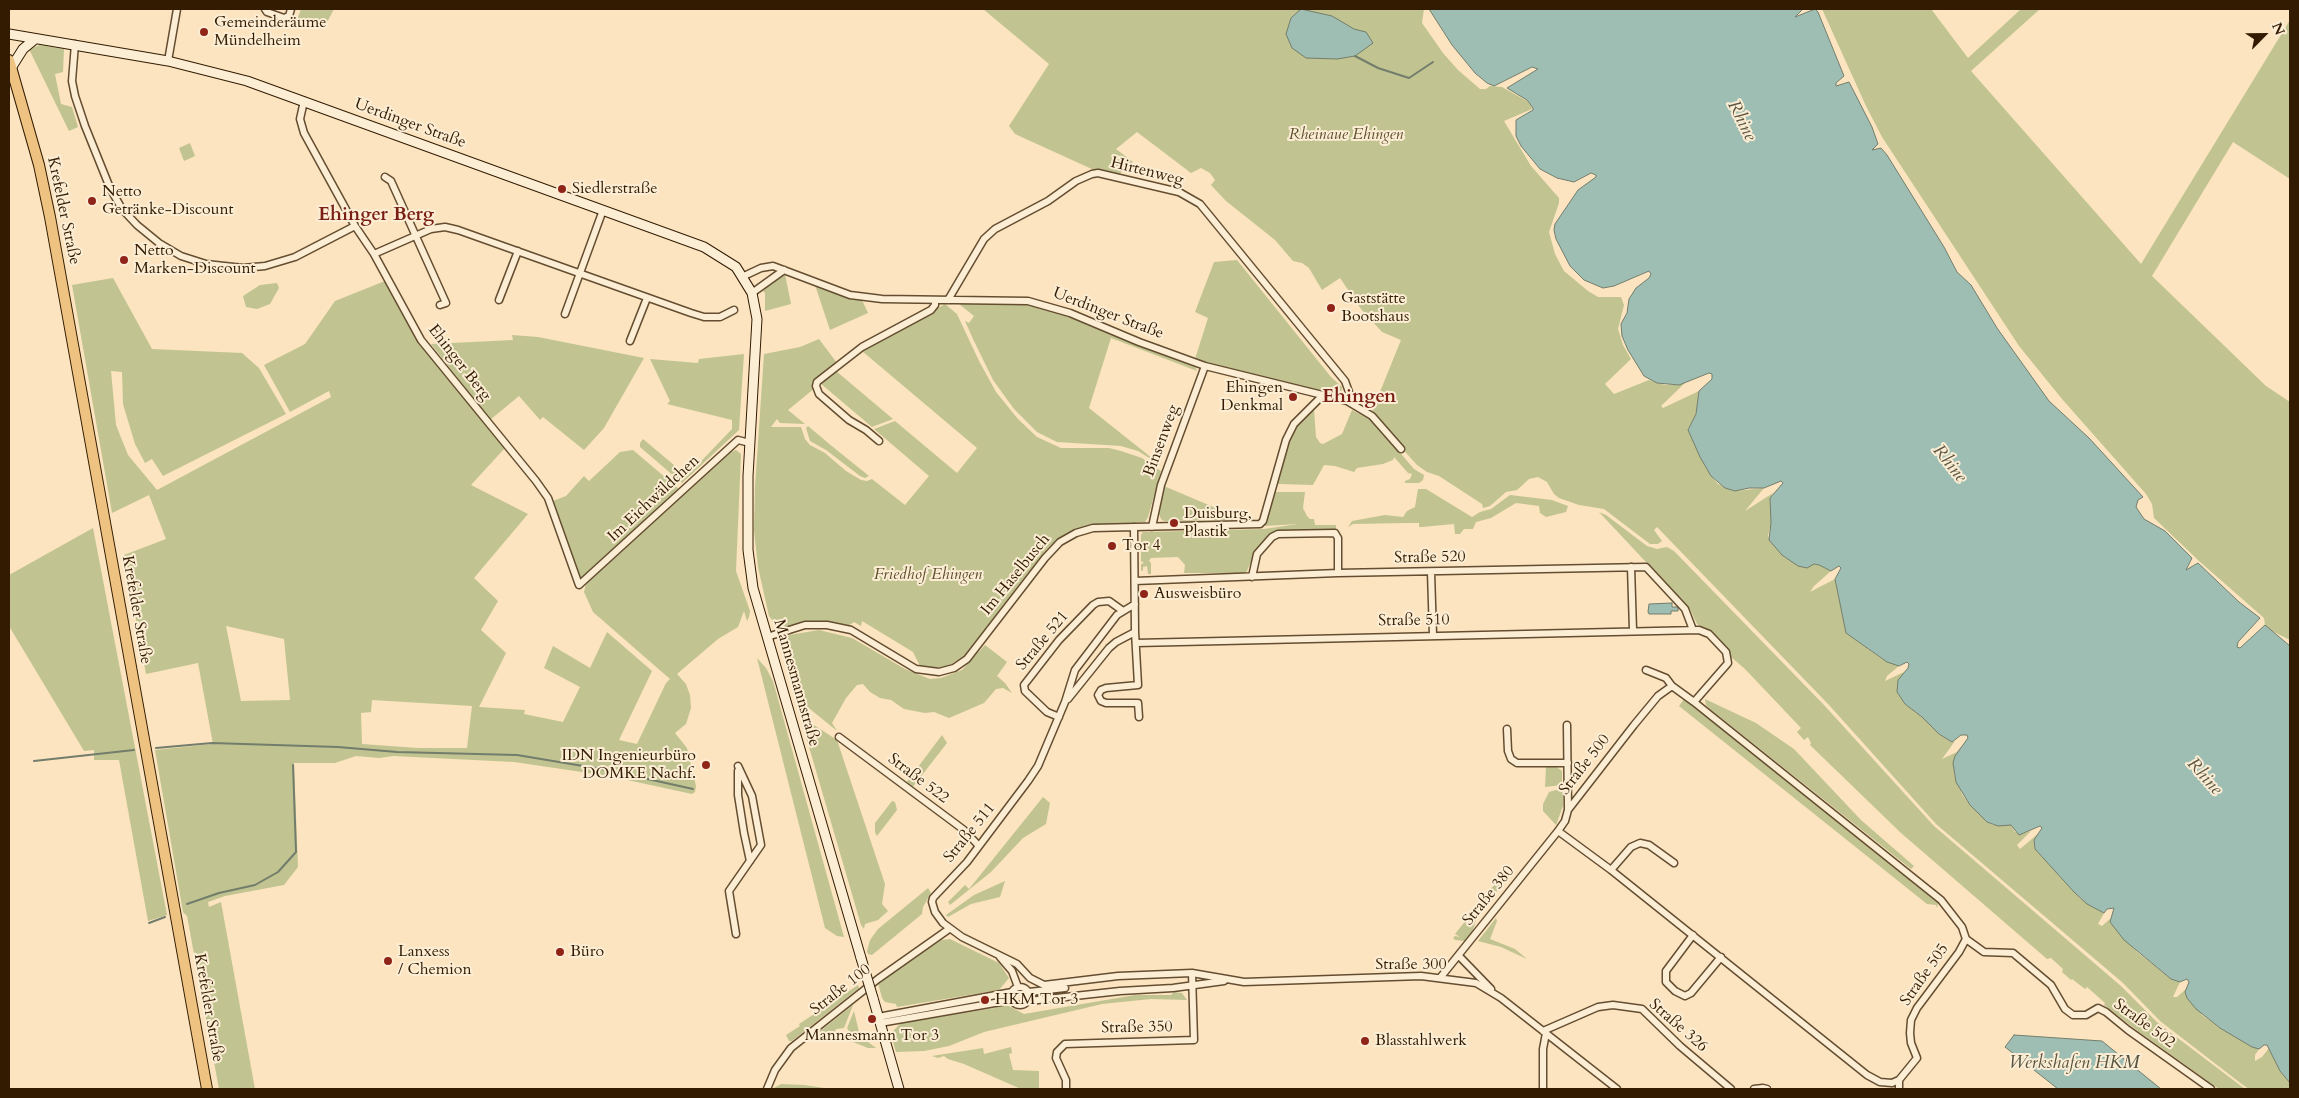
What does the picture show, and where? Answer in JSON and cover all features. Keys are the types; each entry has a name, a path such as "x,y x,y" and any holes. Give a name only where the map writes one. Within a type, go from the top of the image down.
{"main road":[{"name":"Uerdinger Straße","path":"9,34 168,61 247,81 704,247 726,260 744,276"},
{"path":"10,64 35,39"},
{"name":"Krefelder Straße","path":"10,64 30,137 40,165 50,217 207,1089"},
{"name":"Krefelder Straße","path":"30,137 32,162 44,218 200,1089"},
{"name":"Mannesmannstraße","path":"744,276 752,292 757,319 750,443 748,550 753,588 899,1089"}],"street":[{"path":"168,61 177,9"},
{"path":"265,9 266,12 284,18 289,16 291,9"},
{"path":"75,44 72,81 75,96 97,158 110,188 122,208 137,225 159,243 182,256 218,267 265,266 302,254 355,226"},
{"name":"Ehinger Berg","path":"304,101 300,119 304,132 355,226 374,254 421,340 536,480 548,498 579,585"},
{"name":"Hirtenweg","path":"948,300 984,238 995,229 1048,201 1076,181 1092,174 1179,192 1200,204 1345,380 1349,392 1347,401"},
{"path":"385,177 391,182 446,303 440,305"},
{"path":"565,314 603,210"},
{"path":"374,254 431,229 445,227 704,317 720,317 734,310"},
{"path":"499,300 518,251"},
{"name":"Uerdinger Straße","path":"744,276 761,268 773,266 850,295 882,299 1028,300 1070,313 1139,342 1205,366 1347,401 1372,416 1401,449"},
{"path":"752,292 784,270"},
{"path":"630,342 646,298"},
{"path":"878,441 866,430 848,420 819,394 816,386 818,382 862,348 931,310 936,305 935,300"},
{"name":"Binsenweg","path":"1152,526 1161,485 1205,366"},
{"name":"Im Haselbusch","path":"767,637 805,626 827,624 851,630 916,669 938,672 954,668 967,659 1060,542 1076,533 1093,528 1260,524 1263,521 1286,440 1294,424 1322,396"},
{"name":"Im Eichwäldchen","path":"579,585 738,440 750,443"},
{"path":"1134,527 1135,632 1138,685 1106,688 1101,690 1098,695 1101,701 1106,703 1138,703 1139,717"},
{"path":"1252,577 1257,554 1272,537 1278,534 1295,533 1335,533 1338,538 1338,573"},
{"path":"1631,567 1634,630"},
{"name":"Straße 520","path":"1135,581 1338,573 1646,567 1650,569 1685,609 1693,630"},
{"path":"1431,572 1433,635"},
{"name":"Straße 521","path":"1059,717 1047,712 1025,690 1024,684 1059,640 1093,605 1098,602 1109,601 1123,611"},
{"name":"Straße 511","path":"997,955 949,928 935,912 932,902 933,898 979,846 1038,766 1065,702 1075,670 1117,615 1135,604"},
{"path":"1693,630 1709,634 1728,657 1728,663 1694,702"},
{"name":"Straße 510","path":"1136,643 1693,630"},
{"name":"Straße 511","path":"1065,702 1109,648 1135,632"},
{"path":"1646,670 1666,678 1672,686 1941,900 1962,928 1966,939"},
{"name":"Straße 500","path":"1558,831 1565,821 1568,810 1658,696 1672,686"},
{"path":"1567,725 1568,810"},
{"path":"1507,729 1508,751 1511,758 1517,763 1568,763"},
{"name":"Straße 522","path":"839,737 964,830 979,846"},
{"path":"736,934 729,891 750,861 761,845 752,796 738,766 741,814 750,861"},
{"path":"1558,831 1611,870 1867,1074 1880,1082 1892,1083 1899,1080 1898,1089"},
{"name":"Straße 380","path":"1440,978 1558,831"},
{"path":"1611,870 1631,847 1640,844 1649,845 1674,863"},
{"name":"Straße 100","path":"767,1089 781,1059 802,1038 878,978 949,928"},
{"path":"1693,935 1666,971 1666,982 1675,991 1685,996 1691,993 1720,957"},
{"name":"Straße 505","path":"1899,1080 1917,1058 1911,1043 1911,1020 1917,1008 1959,952 1966,939"},
{"name":"Straße 502","path":"1966,939 1984,952 2013,953 2052,985 2066,1009 2073,1015 2086,1015 2098,1008 2106,1012 2211,1089"},
{"path":"997,955 1012,971 1018,987"},
{"name":"Straße 300","path":"997,955 1017,964 1030,978 1044,985 1118,976 1192,974 1244,982 1386,979 1422,976 1476,983 1496,994 1617,1089"},
{"path":"1459,956 1496,994"},
{"name":"Straße 350","path":"1066,1089 1066,1080 1056,1058 1056,1052 1065,1044 1194,1040 1192,974"},
{"path":"1029,992 1092,983 1118,976"},
{"name":"Straße 300","path":"1029,1001 1228,980"},
{"path":"879,1020 1012,992 1018,987 1026,988 1029,992 1029,1001 1021,1005 1016,1004 1012,1000 1012,992"},
{"path":"879,1020 1012,1000"},
{"name":"Straße 326","path":"1545,1032 1598,1007 1613,1005 1642,1009 1680,1046 1731,1089"},
{"path":"1543,1089 1545,1032"},
{"path":"1754,1089 1767,1089"}],"green space":[{"path":"301,9 334,9 324,28 297,20"},
{"name":"Rheinaue Ehingen","path":"983,9 1424,9 1422,23 1443,53 1458,70 1480,89 1486,89 1490,86 1502,87 1527,101 1531,106 1532,109 1504,121 1531,166 1559,198 1549,232 1555,254 1564,271 1588,291 1598,297 1621,297 1624,305 1618,329 1623,345 1631,359 1605,384 1614,394 1649,380 1665,385 1679,385 1686,382 1661,406 1663,408 1699,391 1696,414 1688,430 1711,476 1718,484 1735,491 1764,488 1745,511 1773,493 1770,498 1771,523 1768,536 1782,555 1791,561 1819,565 1831,571 1810,592 1835,579 1846,633 1882,659 1899,666 1887,676 1885,681 1904,672 1897,686 1905,704 1939,734 1952,742 1955,741 1942,759 1957,752 1961,746 1954,760 1954,774 1962,794 1970,805 1987,822 1993,825 2011,825 2015,832 2022,834 2031,831 2017,845 2020,849 2040,832 2034,845 2035,849 2080,898 2104,913 2098,924 2102,926 2111,918 2110,922 2137,952 2171,979 2180,982 2173,997 2177,997 2186,989 2185,992 2202,1015 2220,1028 2259,1049 2255,1055 2255,1061 2262,1057 2269,1048 2280,1071 2290,1083 2290,1089 2249,1089 2243,1085 2160,1021 2123,983 1936,824 1829,705 1657,527 1654,530 1662,541 1658,544 1650,544 1604,509 1579,505 1559,498 1554,494 1547,482 1538,477 1529,479 1517,490 1506,492 1490,506 1483,508 1482,504 1439,476 1427,472 1417,465 1371,414 1401,340 1382,332 1361,309 1340,278 1322,290 1309,268 1302,263 1293,261 1275,240 1226,201 1211,185 1215,180 1210,173 1201,168 1191,173 1137,132 1116,149 1133,162 1117,176 1094,170 1015,134 1009,126 1049,64"},
{"path":"1822,9 1931,9 1968,58 2021,9 2040,9 1971,71 2141,264 2290,20 2290,179 2233,142 2152,276 2266,386 2290,402 2290,640 2270,630 2265,625 2264,618 2199,561 2154,518 2152,504 2146,494 2062,399 2019,346 1882,137"},
{"path":"40,45 64,49 63,72 55,74 61,104 72,107 78,127 69,131 29,49"},
{"path":"190,143 195,156 184,161 179,148"},
{"path":"1237,260 1331,377 1342,387 1341,394 1337,396 1195,359 1208,318 1195,312 1214,262"},
{"path":"785,274 791,304 765,311 765,293 763,291 780,275"},
{"path":"113,278 152,349 242,353 259,368 286,414 163,476 152,459 145,463 135,444 123,404 122,372 111,371 116,425 128,455 157,490 331,397 329,391 290,412 264,365 305,344 335,301 385,281 424,350 505,448 471,485 528,514 474,578 498,601 481,630 506,653 479,707 525,710 524,714 563,722 580,687 544,668 553,646 590,668 607,632 652,671 619,740 637,744 666,683 670,679 593,612 584,592 586,584 731,452 736,450 741,454 736,571 750,611 749,617 747,621 744,611 738,627 718,639 677,674 686,684 690,695 691,708 686,724 675,733 687,748 696,786 695,792 692,794 609,776 514,762 356,756 335,763 294,763 298,867 284,885 225,896 208,902 209,907 221,902 255,1089 219,1089 187,916 183,912 155,750 213,744 198,663 146,674 124,555 166,539 149,495 112,513 72,285","holes":["226,626 284,639 290,700 241,701","372,700 472,706 467,748 418,748 362,744 361,713 371,712"]},
{"path":"277,283 279,288 270,304 257,309 246,307 243,296 260,285"},
{"path":"815,285 852,299 862,300 868,313 830,330"},
{"path":"1018,302 1037,305 1073,318 1195,367 1197,371 1111,338 1089,408 1162,466 1138,451 1121,446 1057,442 1037,432 1014,409 993,380 965,321 969,323 974,316 959,304 955,304"},
{"name":"Friedhof Ehingen","path":"945,304 957,314 996,392 1018,419 1037,437 1061,448 1109,448 1121,451 1142,458 1161,471 1145,522 1085,526 1059,538 1047,549 1026,575 965,655 948,666 934,668 920,666 913,652 862,621 861,626 854,622 848,626 822,621 786,627 777,626 769,616 758,567 754,530 755,487 764,354 800,347 819,339 837,363 813,383 815,388 788,410 805,424 780,423 777,419 771,427 801,427 805,439 810,445 825,453 846,471 861,480 867,481 872,479 905,505 929,476 874,429 895,421 957,473 977,448 862,351"},
{"path":"512,335 538,337 644,358 604,428 584,450 543,417 540,420 519,396 490,420 431,344 513,340"},
{"path":"744,354 739,430 682,483 640,447 643,439 687,476 732,429 732,420 667,404 670,401 650,359 698,363 699,359"},
{"path":"836,371 893,419 872,427 820,383"},
{"path":"1314,410 1316,437 1320,443 1323,444 1342,434 1352,410 1373,421 1414,469 1424,475 1423,480 1419,483 1405,483 1412,474 1408,473 1394,457 1393,460 1383,464 1357,468 1354,472 1335,466 1324,465 1313,485 1277,483 1285,450 1294,431 1302,420"},
{"path":"808,426 869,476 865,478 860,476 826,450 810,441 806,428"},
{"path":"633,450 679,489 583,580 579,580 553,501 566,496 584,476 589,481 620,452"},
{"path":"1164,486 1225,512 1254,520 1164,521 1161,519 1158,511"},
{"path":"1418,489 1426,489 1472,517 1480,512 1491,509 1510,495 1552,500 1568,506 1566,512 1546,517 1540,513 1539,506 1516,503 1491,518 1476,522 1473,529 1464,529 1460,534 1455,534 1454,524 1419,527 1419,523 1353,524 1348,527 1352,521 1385,515 1403,517 1407,511 1415,507"},
{"path":"1275,492 1305,492 1303,508 1307,516 1310,519 1314,519 1315,525 1336,525 1336,531 1272,534 1255,552 1246,573 1184,573 1185,565 1178,557 1151,558 1149,561 1151,563 1151,574 1148,574 1147,566 1143,567 1143,571 1141,570 1141,564 1144,563 1141,561 1141,535 1143,532 1264,529 1298,524 1265,526"},
{"path":"1599,512 1606,515 1647,546 1657,549 1667,547 1674,551 1824,705 1934,826 2121,986 2158,1023 2245,1089 2219,1089 2139,1032 2104,1005 2105,1003 2087,987 2085,989 2071,980 2051,958 2047,959 1901,833 1810,745 1808,737 1804,740 1797,732 1801,728 1745,669 1731,657 1728,651 1712,634 1697,624 1690,609"},
{"path":"93,528 167,915 148,921 119,760 94,760 94,750 84,751 9,626 9,575"},
{"path":"819,630 852,638 905,669 930,679 941,678 962,670 985,645 1007,662 997,676 1012,693 1003,688 996,689 984,703 949,718 934,712 925,713 904,709 891,700 880,698 870,692 863,684 857,685 846,698 832,723 837,731 794,696 788,661 782,643 789,635"},
{"path":"757,658 766,668 773,681 844,937 837,936 825,928"},
{"path":"1684,699 1938,903 1937,908 1936,905 1927,904 1679,706"},
{"path":"1705,699 1756,723 1794,749 1861,820 1914,866 1911,869 1710,709 1706,705"},
{"path":"800,716 837,740 885,884 882,904 888,911 878,920 865,924 864,929 861,925"},
{"path":"942,735 947,743 912,788 906,783"},
{"path":"1555,766 1562,771 1562,785 1545,787 1546,767"},
{"path":"1563,791 1563,806 1556,825 1543,811 1543,804 1549,792"},
{"path":"1043,797 1050,803 1046,824 1023,838 991,872 950,905 948,902 965,885 969,889"},
{"path":"892,801 895,802 897,810 877,836 875,823"},
{"path":"1501,878 1501,886 1477,916 1469,936 1465,941 1455,940 1453,938 1455,936 1460,937 1455,934"},
{"path":"1005,881 1000,897 971,904 948,917 946,915 974,895"},
{"path":"928,888 931,893 923,907 922,914 872,955 868,954 870,940 878,929"},
{"path":"1496,918 1497,921 1490,939 1515,949 1527,959 1501,947 1478,941"},
{"path":"950,939 999,963 1009,978 999,990 897,1007 896,1004 885,1002 878,983 941,940"},
{"path":"858,985 859,988 792,1041 789,1041 786,1035 800,1026 799,1024"},
{"path":"1174,992 1182,993 1187,1000 1151,999 1102,1004 984,1032 949,1046 924,1051 896,1052 892,1038 893,1031 901,1023 995,1008 1002,1005 1007,1005 1024,1014 1135,995 1171,995"},
{"path":"853,1005 844,1028 836,1029 835,1032 830,1031 829,1039 809,1040"},
{"path":"854,1011 860,1036 876,1048 868,1048 848,1040 849,1031 847,1028"},
{"path":"1011,1047 1012,1053 1009,1054 1013,1070 1039,1071 1039,1089 1021,1089 944,1056 938,1058 932,1056 983,1048 984,1054"},
{"path":"781,1084 804,1085 831,1089 772,1089"}],"water":[{"path":"1301,9 1332,16 1354,29 1366,32 1373,43 1355,56 1337,59 1306,58 1292,48 1286,34 1291,18"},
{"name":"Rhine","path":"1429,9 1803,9 1795,17 1815,9 1818,12 1844,76 1836,83 1836,86 1849,82 1872,127 1878,144 1872,150 1881,148 1887,155 1944,247 1957,272 1971,285 1997,328 2049,401 2089,438 2143,497 2138,500 2136,507 2144,519 2165,531 2192,558 2186,570 2198,563 2239,602 2260,618 2238,642 2237,647 2240,648 2265,625 2290,646 2290,1083 2280,1071 2267,1045 2259,1049 2252,1047 2220,1028 2196,1009 2187,998 2185,992 2189,982 2187,979 2180,982 2171,979 2124,940 2110,922 2114,908 2107,909 2104,913 2087,904 2074,892 2035,849 2034,840 2042,828 2040,826 2019,835 2011,825 1998,826 1987,822 1970,805 1956,782 1953,763 1955,756 1968,738 1967,735 1961,735 1952,742 1939,734 1905,704 1897,692 1898,680 1909,664 1907,662 1899,666 1887,662 1846,633 1835,579 1841,568 1839,566 1831,571 1814,564 1807,568 1798,566 1782,555 1769,540 1771,523 1770,498 1783,483 1781,481 1764,488 1749,488 1735,491 1725,488 1711,476 1688,430 1696,414 1699,391 1712,379 1712,374 1709,373 1679,385 1657,383 1644,376 1628,350 1622,336 1621,324 1627,313 1629,299 1636,288 1649,278 1651,274 1649,271 1614,286 1603,288 1584,280 1570,266 1556,239 1555,224 1578,190 1596,177 1596,175 1591,173 1574,182 1557,178 1540,169 1521,146 1516,136 1516,120 1533,110 1533,108 1527,100 1507,88 1538,69 1532,67 1494,86 1487,83 1475,73 1452,45"},
{"path":"1672,603 1672,607 1678,607 1678,611 1671,611 1671,614 1649,614 1648,612 1649,604"},
{"name":"Werkshafen HKM","path":"2014,1035 2102,1041 2161,1089 2058,1089 2005,1047"}],"waterway":[{"path":"1355,56 1378,68 1409,78 1433,62"},
{"path":"156,748 212,743 338,747 397,752 517,755 607,770 693,789"},
{"path":"34,761 134,750"},
{"path":"187,904 219,893 255,885 278,872 296,852 293,765"},
{"path":"149,923 165,917"}],"place":[{"name":"Gemeinderäume Mündelheim","path":"204,32"},
{"name":"Siedlerstraße","path":"562,189"},
{"name":"Netto Getränke-Discount","path":"92,201"},
{"name":"Netto Marken-Discount","path":"124,260"},
{"name":"Gaststätte Bootshaus","path":"1331,308"},
{"name":"Ehingen Denkmal","path":"1293,397"},
{"name":"Duisburg, Plastik","path":"1174,523"},
{"name":"Tor 4","path":"1112,546"},
{"name":"Ausweisbüro","path":"1144,594"},
{"name":"IDN Ingenieurbüro DOMKE Nachf.","path":"706,765"},
{"name":"Büro","path":"560,952"},
{"name":"Lanxess / Chemion","path":"388,961"},
{"name":"HKM Tor 3","path":"985,1000"},
{"name":"Mannesmann Tor 3","path":"872,1019"},
{"name":"Blasstahlwerk","path":"1365,1041"}],"district":[{"name":"Ehinger Berg","path":"376,216"},
{"name":"Ehingen","path":"1359,398"}]}
